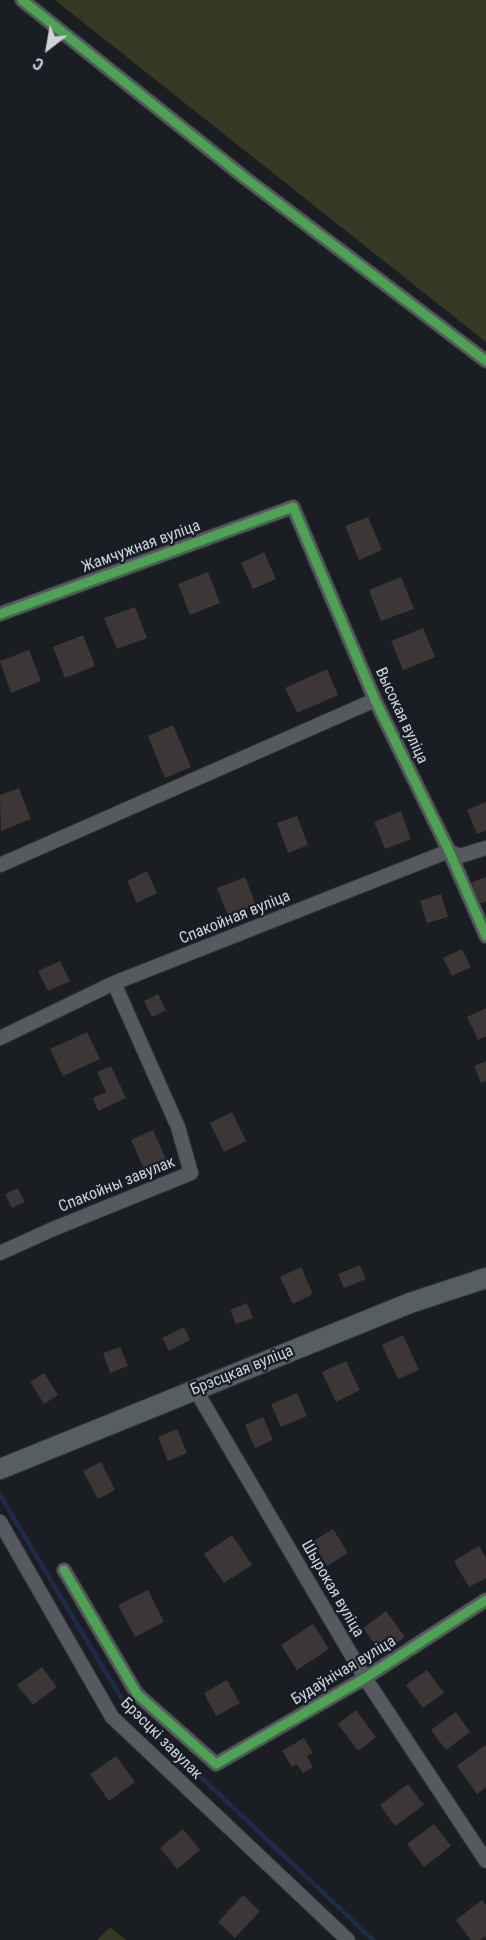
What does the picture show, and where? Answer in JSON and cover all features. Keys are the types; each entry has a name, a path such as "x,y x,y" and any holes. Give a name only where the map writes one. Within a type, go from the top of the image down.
{"street":[{"path":"22,0 245,178 486,361"},
{"name":"Жамчужная вуліца","path":"0,614 293,507"},
{"name":"Высокая вуліца","path":"293,507 375,700 449,850 486,936"},
{"path":"0,865 375,700"},
{"name":"Спакойная вуліца","path":"0,1038 114,983 449,850 460,856 486,848"},
{"name":"Спакойны завулак","path":"0,1253 53,1228 190,1173 178,1127 114,983"},
{"name":"Брэсцкая вуліца","path":"2,1464 410,1304 486,1278"},
{"name":"Шырокая вуліца","path":"195,1389 364,1678 486,1861"},
{"name":"Брэсцкі завулак","path":"0,1522 112,1718 348,1940"},
{"name":"Будаўнічая вуліца","path":"64,1570 138,1694 216,1764 364,1678 486,1600"}],"green space":[{"path":"55,0 486,0 486,342"},
{"path":"110,1927 126,1940 97,1940"}],"building":[{"path":"368,517 382,550 359,560 345,526"},
{"path":"264,552 276,579 253,589 241,563"},
{"path":"208,572 220,603 190,615 178,584"},
{"path":"401,577 414,609 381,621 369,590"},
{"path":"135,607 147,638 117,649 104,618"},
{"path":"423,628 435,657 403,670 391,641"},
{"path":"83,635 95,666 65,678 53,647"},
{"path":"29,650 41,681 11,693 0,661"},
{"path":"327,669 338,695 297,713 285,688"},
{"path":"173,725 191,767 165,778 148,736"},
{"path":"19,788 31,819 1,831 0,795"},
{"path":"486,802 486,830 477,834 467,810"},
{"path":"401,811 411,839 385,849 374,822"},
{"path":"297,816 308,845 288,853 277,823"},
{"path":"147,871 157,893 137,903 127,881"},
{"path":"245,877 256,905 228,916 217,888"},
{"path":"486,877 486,901 479,904 472,882"},
{"path":"441,894 448,917 427,923 420,901"},
{"path":"462,949 471,967 452,976 443,958"},
{"path":"60,961 70,981 48,991 38,971"},
{"path":"158,994 166,1010 152,1017 144,1001"},
{"path":"486,1008 486,1036 478,1040 467,1017"},
{"path":"87,1032 100,1059 63,1076 50,1049"},
{"path":"486,1061 486,1081 481,1083 474,1066"},
{"path":"111,1066 126,1098 98,1111 93,1098 106,1092 97,1072"},
{"path":"232,1112 246,1141 224,1152 210,1123"},
{"path":"153,1130 166,1159 144,1169 131,1140"},
{"path":"18,1188 25,1202 12,1208 5,1194"},
{"path":"360,1265 366,1279 344,1288 338,1274"},
{"path":"301,1267 313,1294 293,1304 280,1277"},
{"path":"247,1303 253,1318 236,1324 230,1310"},
{"path":"184,1327 190,1340 169,1351 162,1338"},
{"path":"403,1335 419,1370 398,1379 382,1345"},
{"path":"120,1347 128,1366 110,1373 103,1353"},
{"path":"346,1361 360,1390 336,1402 322,1372"},
{"path":"44,1373 58,1395 44,1404 30,1382"},
{"path":"297,1393 307,1416 281,1427 271,1404"},
{"path":"263,1417 273,1440 255,1448 245,1425"},
{"path":"177,1429 187,1453 168,1461 158,1437"},
{"path":"101,1462 115,1490 98,1499 83,1471"},
{"path":"333,1529 348,1553 327,1566 312,1542"},
{"path":"232,1535 252,1565 224,1583 204,1554"},
{"path":"479,1546 486,1558 486,1578 469,1587 454,1561"},
{"path":"148,1590 164,1622 135,1637 118,1605"},
{"path":"386,1611 405,1637 382,1654 363,1628"},
{"path":"313,1624 329,1649 297,1670 281,1645"},
{"path":"42,1667 57,1687 33,1705 17,1685"},
{"path":"427,1670 444,1693 423,1708 406,1685"},
{"path":"227,1680 240,1703 216,1716 204,1693"},
{"path":"356,1710 376,1737 358,1751 338,1724"},
{"path":"456,1712 470,1732 446,1750 431,1730"},
{"path":"304,1738 313,1753 307,1756 313,1767 303,1773 297,1764 292,1767 282,1751"},
{"path":"485,1745 486,1787 477,1794 457,1766"},
{"path":"116,1756 135,1782 109,1801 90,1774"},
{"path":"408,1784 424,1805 395,1826 380,1805"},
{"path":"434,1824 451,1846 424,1867 407,1844"},
{"path":"183,1829 200,1850 177,1869 160,1848"},
{"path":"243,1895 260,1911 235,1938 218,1922"},
{"path":"482,1900 486,1905 486,1936 480,1940 471,1940 456,1920"}],"waterway":[{"path":"0,1495 126,1706 373,1940"}],"cycle path":[{"path":"22,0 245,178 486,361"},
{"path":"0,614 293,507 375,700 449,851 486,936"},
{"path":"64,1570 137,1694 216,1764 365,1678 486,1600"}]}
